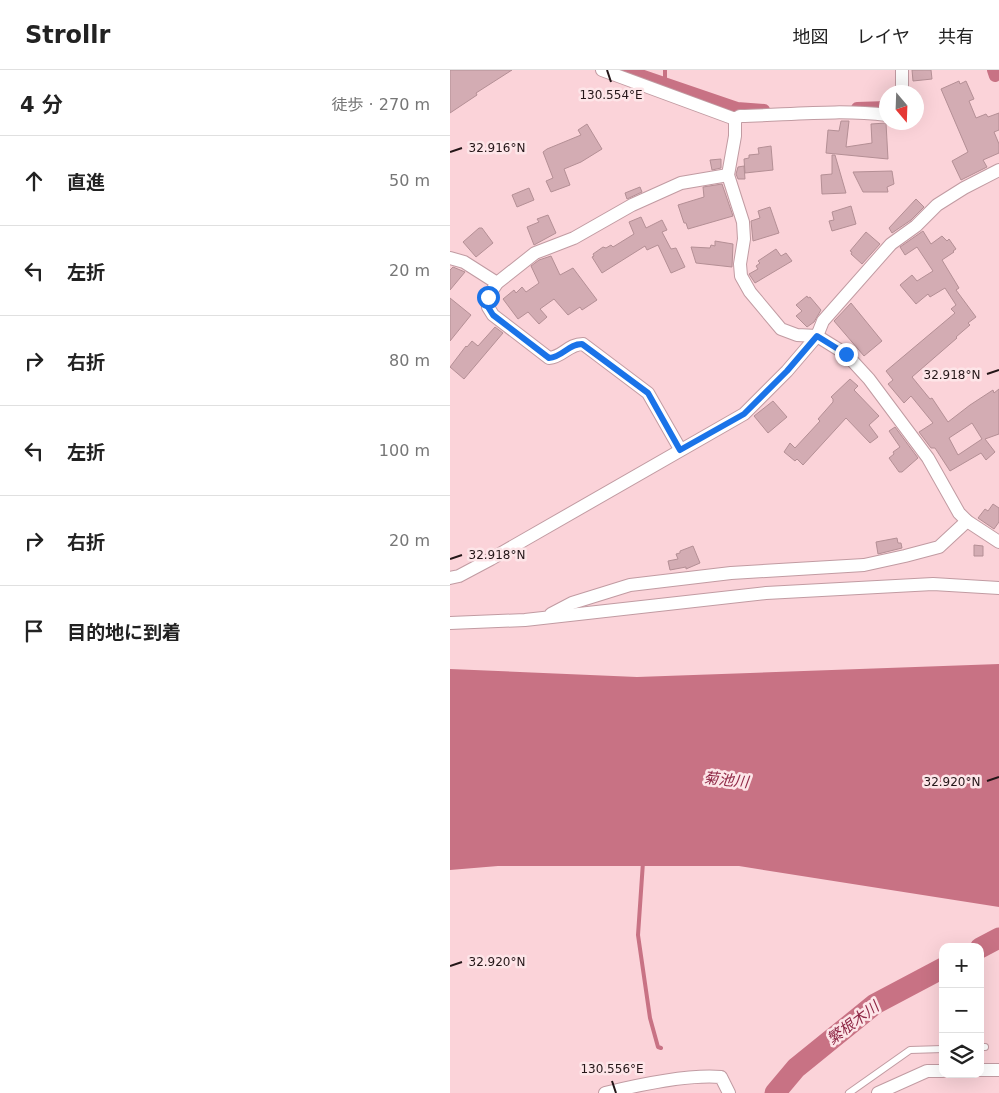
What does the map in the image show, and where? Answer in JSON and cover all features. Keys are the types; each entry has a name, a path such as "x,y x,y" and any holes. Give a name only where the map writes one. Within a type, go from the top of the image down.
{"street":[{"path":"602,70 735,119"},
{"path":"902,70 902,85"},
{"path":"735,119 740,116 879,114"},
{"path":"735,119 735,136 728,175 743,222 744,239 740,264 741,276 750,292 781,329 797,335 817,336 846,354 869,379 928,458 959,513 967,521 999,542"},
{"path":"450,578 458,576 491,559 744,414 787,371 817,336 822,321 891,244 916,226 937,205 964,188 999,170"},
{"path":"680,450 648,393 582,344 574,344 556,357 549,358 493,315 488,307 488,297 497,283 535,253 574,238 632,205 681,183 728,175"},
{"path":"450,258 464,262 497,283"},
{"path":"544,618 572,602 630,585 731,573 864,565 905,556 939,547 967,521"},
{"path":"450,623 544,618 775,592 933,584 999,588"},
{"path":"984,1070 999,1070"},
{"path":"878,1093 927,1072 939,1071"},
{"path":"605,1093 683,1078 708,1076 721,1078 729,1093"}],"lane":[{"path":"849,1093 910,1050 939,1049"}],"water":[{"name":"菊池川","path":"999,664 999,907 739,866 498,866 450,870 450,669 637,677"}],"building":[{"path":"450,70 512,70 476,93 477,95 450,113"},
{"path":"912,70 931,70 932,79 913,81"},
{"path":"959,81 960,84 966,81 974,99 969,101 976,118 986,114 988,117 999,113 999,130 994,132 999,144 999,153 983,160 987,167 961,180 952,161 968,152 941,89"},
{"path":"841,121 849,121 846,147 872,143 871,124 879,123 879,130 886,130 888,159 826,153 828,130 839,131"},
{"path":"587,124 602,149 581,162 564,169 570,185 551,192 546,181 553,178 543,152 581,135 578,130"},
{"path":"771,146 773,170 745,173 744,159 749,158 749,155 759,154 758,148"},
{"path":"832,155 835,155 846,193 822,194 821,175 832,174"},
{"path":"721,159 721,168 712,170 710,160"},
{"path":"744,166 745,179 738,179 736,174 738,167"},
{"path":"892,171 894,184 887,187 888,192 863,192 853,172"},
{"path":"722,184 733,216 688,229 678,205 704,197 703,187"},
{"path":"640,187 642,192 627,199 625,193"},
{"path":"529,188 534,200 517,207 512,195"},
{"path":"916,199 924,207 911,220 892,233 889,228"},
{"path":"851,206 856,224 832,231 829,221 834,220 832,212"},
{"path":"770,207 779,233 753,241 751,221 760,218 758,211"},
{"path":"548,215 556,233 534,245 527,227 539,222 537,219"},
{"path":"641,217 646,228 662,220 667,230 662,232 671,249 676,248 685,267 671,273 658,245 647,250 645,246 602,273 592,257 594,256 593,254 603,247 606,248 611,245 613,247 634,234 629,222"},
{"path":"479,228 482,228 493,243 476,257 463,242"},
{"path":"923,231 931,244 942,236 947,241 949,239 956,249 942,260 959,288 956,290 976,317 968,323 970,325 957,338 912,377 930,399 932,398 948,422 993,390 994,393 999,389 999,434 985,439 995,452 986,460 981,453 950,471 935,448 931,448 919,432 933,423 911,396 904,403 888,384 893,380 886,371 955,313 951,309 956,305 945,288 930,297 928,294 916,304 900,285 912,275 917,281 933,271 917,247 905,255 900,247","holes":["972,423 982,439 958,455 949,438"]},
{"path":"866,232 880,244 862,264 850,251"},
{"path":"715,241 733,244 732,267 696,263 691,247 710,248 711,245 715,246"},
{"path":"776,249 781,256 786,253 792,261 755,283 749,274 758,269 756,266 760,263 758,261"},
{"path":"551,256 560,275 573,268 597,300 582,310 580,307 568,315 554,299 540,309 547,317 539,324 528,312 518,319 503,299 514,290 516,293 522,287 526,292 539,283 531,266 539,260"},
{"path":"453,267 465,272 450,290 450,270"},
{"path":"807,296 821,310 814,322 807,327 796,316 802,311 796,305"},
{"path":"450,298 471,315 450,341"},
{"path":"851,303 882,341 864,356 834,321"},
{"path":"495,327 503,333 464,379 450,367 466,346 472,341 478,346"},
{"path":"850,379 858,386 854,390 879,416 869,425 878,437 870,443 846,418 803,465 797,459 795,461 784,452 790,443 795,448 820,421 818,419 833,402 831,397"},
{"path":"773,401 787,417 768,433 754,416"},
{"path":"895,427 918,458 902,472 899,472 889,458 900,447 889,431"},
{"path":"993,504 999,508 999,522 994,529 978,518 985,509 988,511"},
{"path":"897,538 902,548 878,554 876,542"},
{"path":"974,545 983,546 983,556 974,556"},
{"path":"693,546 700,563 686,569 686,567 670,570 668,561 678,559 676,554"}],"waterway":[{"path":"626,70 737,108 764,110"},
{"path":"665,70 665,84"},
{"path":"993,70 995,76"},
{"path":"857,108 879,107"},
{"path":"643,862 638,935 650,1018 658,1047 661,1048"},
{"name":"繁根木川","path":"984,946 999,938"},
{"name":"繁根木川","path":"775,1093 796,1068 875,1004 939,970"}],"route":[{"path":"488,297 488,307 493,315 549,358 556,357 574,344 582,344 648,393 680,450 744,414 787,371 817,336 846,354"}]}
